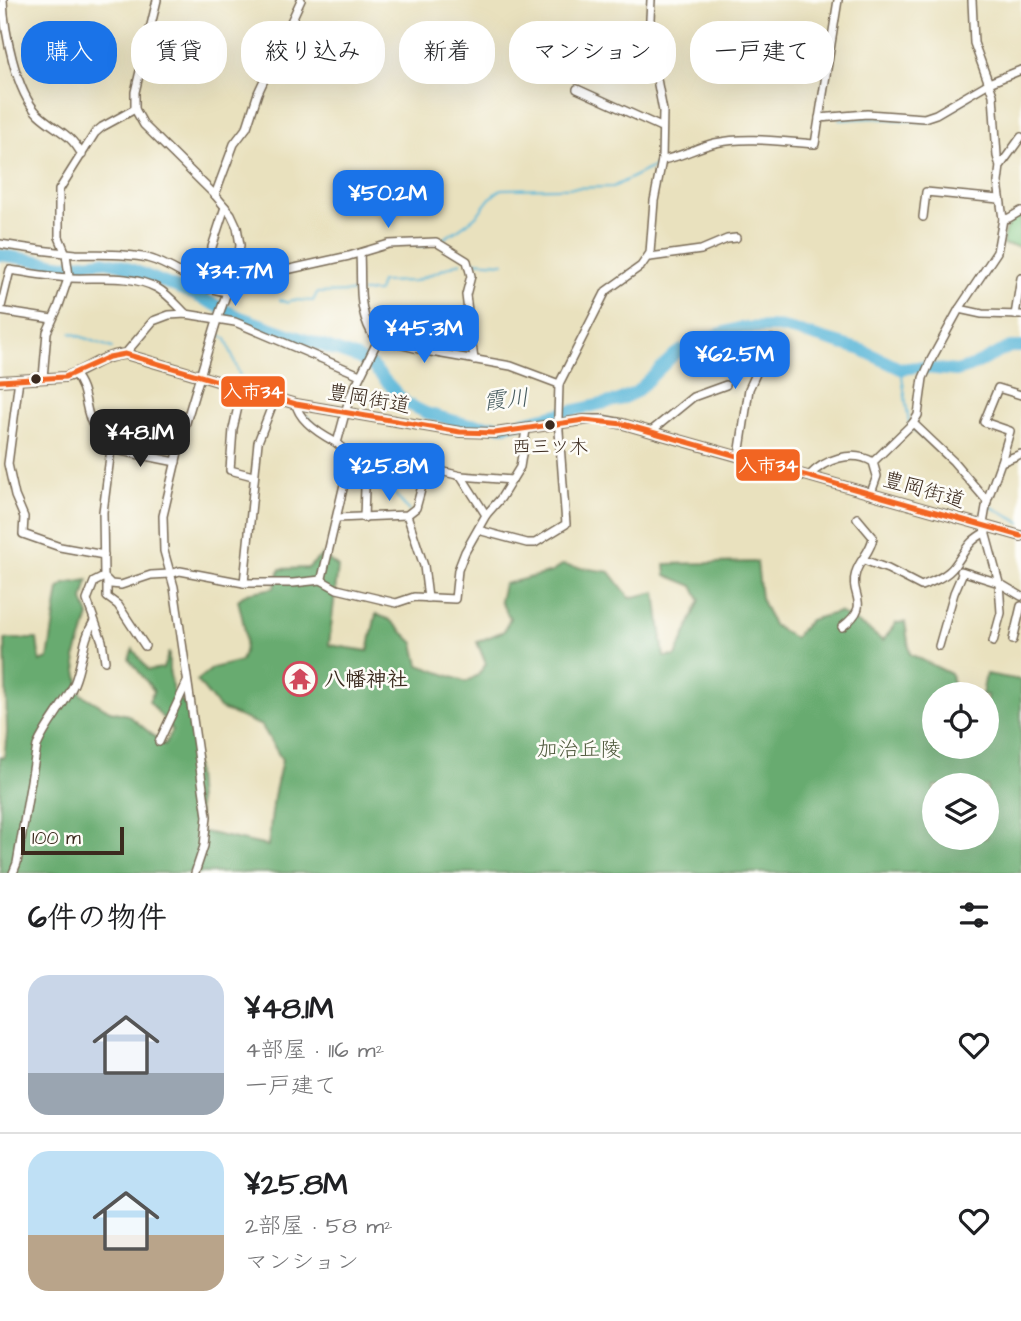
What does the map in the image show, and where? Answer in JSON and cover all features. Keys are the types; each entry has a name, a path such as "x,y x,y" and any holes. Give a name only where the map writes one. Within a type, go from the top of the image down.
{"main road":[{"path":"0,382 74,374 102,359 125,354"},
{"name":"豊岡街道","path":"125,354 296,404 460,432 495,433 526,430 558,421 601,420 871,493 984,528 1021,536"}],"street":[{"path":"3,0 4,18 22,90 28,103 41,117 75,141 82,155"},
{"path":"157,0 135,92 135,109 144,125 225,207 234,220 240,245 238,262 200,376 163,516 164,551 188,681 207,816 204,846 195,873"},
{"path":"215,195 234,144 247,128 263,80 301,0"},
{"path":"478,530 535,543 566,524 558,421 559,384 606,291 650,257 654,201 662,160 663,103 649,37 651,0"},
{"path":"662,160 729,141 815,144 838,0"},
{"path":"873,462 912,425 918,415 923,378 931,360 959,309 998,252 1003,219 999,199 1000,166 993,95 974,44 972,0"},
{"path":"819,118 867,114 923,118 936,114 989,83 1021,70"},
{"path":"577,89 661,127"},
{"path":"43,378 47,332 68,277 66,253 59,237 59,190 102,127 135,109"},
{"path":"1000,166 1021,137"},
{"path":"923,217 926,192 999,199"},
{"path":"209,289 212,247 225,207"},
{"path":"1003,219 1021,211"},
{"path":"650,257 701,250 736,238"},
{"path":"0,244 66,253 116,253 148,258 163,263 209,289 227,292 268,282 286,270 389,244 436,242 467,261 471,276 466,295 474,360"},
{"path":"360,253 362,312 365,323 377,342"},
{"path":"52,319 0,311 10,270 144,283 168,296 186,314"},
{"path":"959,309 982,314 1018,315 1021,278"},
{"path":"125,354 153,321 169,315 186,314 235,322 359,375"},
{"path":"739,456 749,389 772,339"},
{"path":"377,342 386,341 511,366 559,384"},
{"path":"337,443 344,414 359,375 377,342"},
{"path":"74,374 84,387 93,427 105,437 111,449 103,512 107,597 118,605 129,619 137,637 145,646"},
{"path":"19,379 9,450 9,470 15,496 24,517 23,534 60,547 104,555"},
{"path":"650,432 693,397 726,385"},
{"path":"993,642 1001,613 999,583 984,528 987,502 1010,431 984,422 998,388 1021,395"},
{"path":"242,389 233,429 230,470 253,475"},
{"path":"244,583 258,442 275,398"},
{"path":"296,404 298,412 325,439 337,443 350,459"},
{"path":"912,425 953,461 987,502"},
{"path":"106,579 111,584 121,585 151,575 180,571 244,583 323,581 337,589 396,603 414,597 455,599 458,570 486,515 501,498 520,467 526,430"},
{"path":"111,449 176,462"},
{"path":"1001,462 1021,454"},
{"path":"809,476 827,461 859,456 873,462"},
{"path":"364,518 366,458"},
{"path":"350,459 387,458 461,476 512,480"},
{"path":"323,581 350,459"},
{"path":"871,493 877,476 873,462"},
{"path":"337,518 407,515 416,508 427,468"},
{"path":"0,470 9,470"},
{"path":"461,476 486,515"},
{"path":"407,515 424,566 428,598"},
{"path":"842,627 856,614 859,607 855,572 872,547 873,537 857,518"},
{"path":"864,560 921,586 933,582 954,567 962,550 984,528"},
{"path":"954,567 999,583 1021,596"},
{"path":"939,646 963,572"},
{"path":"105,662 102,641 89,609 88,593 94,582 106,579"},
{"path":"1013,640 1021,606"},
{"path":"13,873 37,746 44,730 71,689 79,669 85,640 94,621"},
{"path":"159,742 188,681"}],"green space":[{"path":"1021,214 1021,247 1003,245 1007,227"},
{"name":"加治丘陵","path":"322,555 338,567 329,645 368,651 376,614 390,620 414,643 419,665 466,682 478,675 486,664 477,642 504,631 510,618 500,601 504,584 552,572 562,565 610,572 630,598 656,592 664,657 676,656 700,600 693,586 666,575 665,564 757,562 761,598 773,625 794,638 810,620 839,612 883,641 896,623 905,622 910,654 951,674 953,682 922,682 922,759 999,759 999,682 984,682 986,674 1021,680 1021,873 0,873 0,757 4,758 7,733 5,639 37,639 40,662 48,659 59,589 64,584 88,580 83,600 89,616 75,658 81,694 110,711 128,715 165,745 172,730 149,701 154,691 129,659 133,649 148,670 163,668 169,652 173,691 187,707 194,746 200,831 268,846 274,796 282,760 262,726 219,708 197,681 213,668 241,661 245,638 238,600 247,593 274,588 280,569 308,568"}],"waterway":[{"path":"839,120 873,118 927,122 944,116 970,98"},
{"path":"440,241 474,218 491,197 502,189 613,187 657,165"},
{"path":"416,246 428,246"},
{"name":"霞川","path":"0,255 64,265 103,261 121,265 195,295 240,317 358,358 372,366 406,403 426,413 466,424 505,426 619,400 636,392 675,354 705,338 739,328 778,327 800,332 862,350 901,369 917,367 956,371 1010,347 1021,347"},
{"path":"470,261 504,263"},
{"path":"362,292 378,292 381,282 415,281 461,262"},
{"path":"280,300 288,303 291,300 313,301 317,293 356,292"},
{"path":"71,333 112,348"},
{"path":"218,333 226,339 243,384"},
{"path":"901,369 909,423"},
{"path":"304,414 321,429"},
{"path":"912,428 926,440"},
{"path":"383,461 381,491 393,492 409,511"},
{"path":"988,505 1021,523"}],"transit line":[{"name":"入市34","path":"0,381 65,377 109,357 125,354 296,404 460,432 495,433 584,420 623,424 1021,536"}],"place":[{"name":"西三ツ木","path":"550,425"},
{"name":"八幡神社","path":"300,679"}]}
